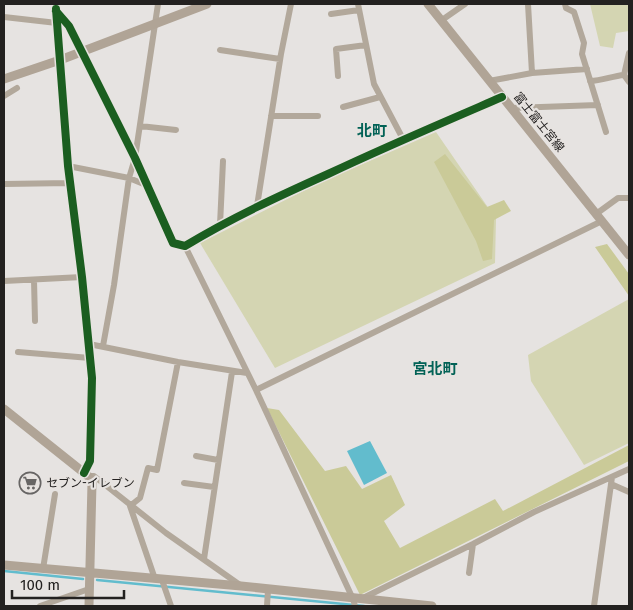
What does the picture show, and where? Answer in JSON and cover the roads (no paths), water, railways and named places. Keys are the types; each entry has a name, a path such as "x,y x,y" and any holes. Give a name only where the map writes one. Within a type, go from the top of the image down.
{"street":[{"path":"102,346 114,285 129,178 135,158 158,4"},
{"path":"4,78 60,60 207,4"},
{"path":"257,206 280,59 291,4"},
{"name":"富士富士宮線","path":"428,4 629,255"},
{"path":"442,20 465,4"},
{"path":"528,4 532,73"},
{"path":"566,4 566,8 574,12 584,43 582,54 606,132"},
{"path":"56,7 68,166 92,378 90,461 86,474"},
{"path":"56,7 69,26 135,158 173,243 185,246 257,206 403,139 502,97"},
{"path":"331,14 359,7 374,84 403,139"},
{"path":"4,17 57,23"},
{"path":"338,76 336,49 366,45"},
{"path":"220,50 280,59"},
{"path":"624,76 629,53"},
{"path":"489,80 532,73 587,69"},
{"path":"590,81 602,81 611,76 624,76"},
{"path":"624,76 629,82"},
{"path":"4,96 17,88"},
{"path":"343,107 380,97"},
{"path":"512,108 598,106"},
{"path":"271,116 318,116"},
{"path":"140,126 176,130"},
{"path":"220,225 223,161"},
{"path":"68,166 129,178 146,184"},
{"path":"4,184 70,183"},
{"path":"256,390 599,218 618,198 629,198"},
{"path":"185,246 256,390 355,601"},
{"path":"4,281 82,278"},
{"path":"34,280 35,321"},
{"path":"89,344 232,372 247,373"},
{"path":"18,352 90,358"},
{"path":"130,506 140,498 148,468 157,470 178,362"},
{"path":"204,559 232,372"},
{"path":"4,409 86,474 92,483 89,606"},
{"path":"196,456 218,460"},
{"path":"355,601 534,512 629,469"},
{"path":"86,474 94,476 130,506 241,586 267,597 432,606"},
{"path":"594,606 612,476"},
{"path":"184,483 214,487"},
{"path":"611,484 629,492"},
{"path":"43,569 55,494"},
{"path":"130,506 170,606"},
{"path":"469,572 473,544"},
{"path":"4,565 90,573 161,583 241,586"},
{"path":"40,606 89,589"}],"water":[{"path":"370,441 387,473 364,485 347,451"}],"waterway":[{"path":"4,571 83,579"},
{"path":"97,580 364,606"}],"place":[{"name":"セブン-イレブン","path":"30,483"}],"district":[{"name":"北町","path":"372,131"},
{"name":"宮北町","path":"435,369"}]}
